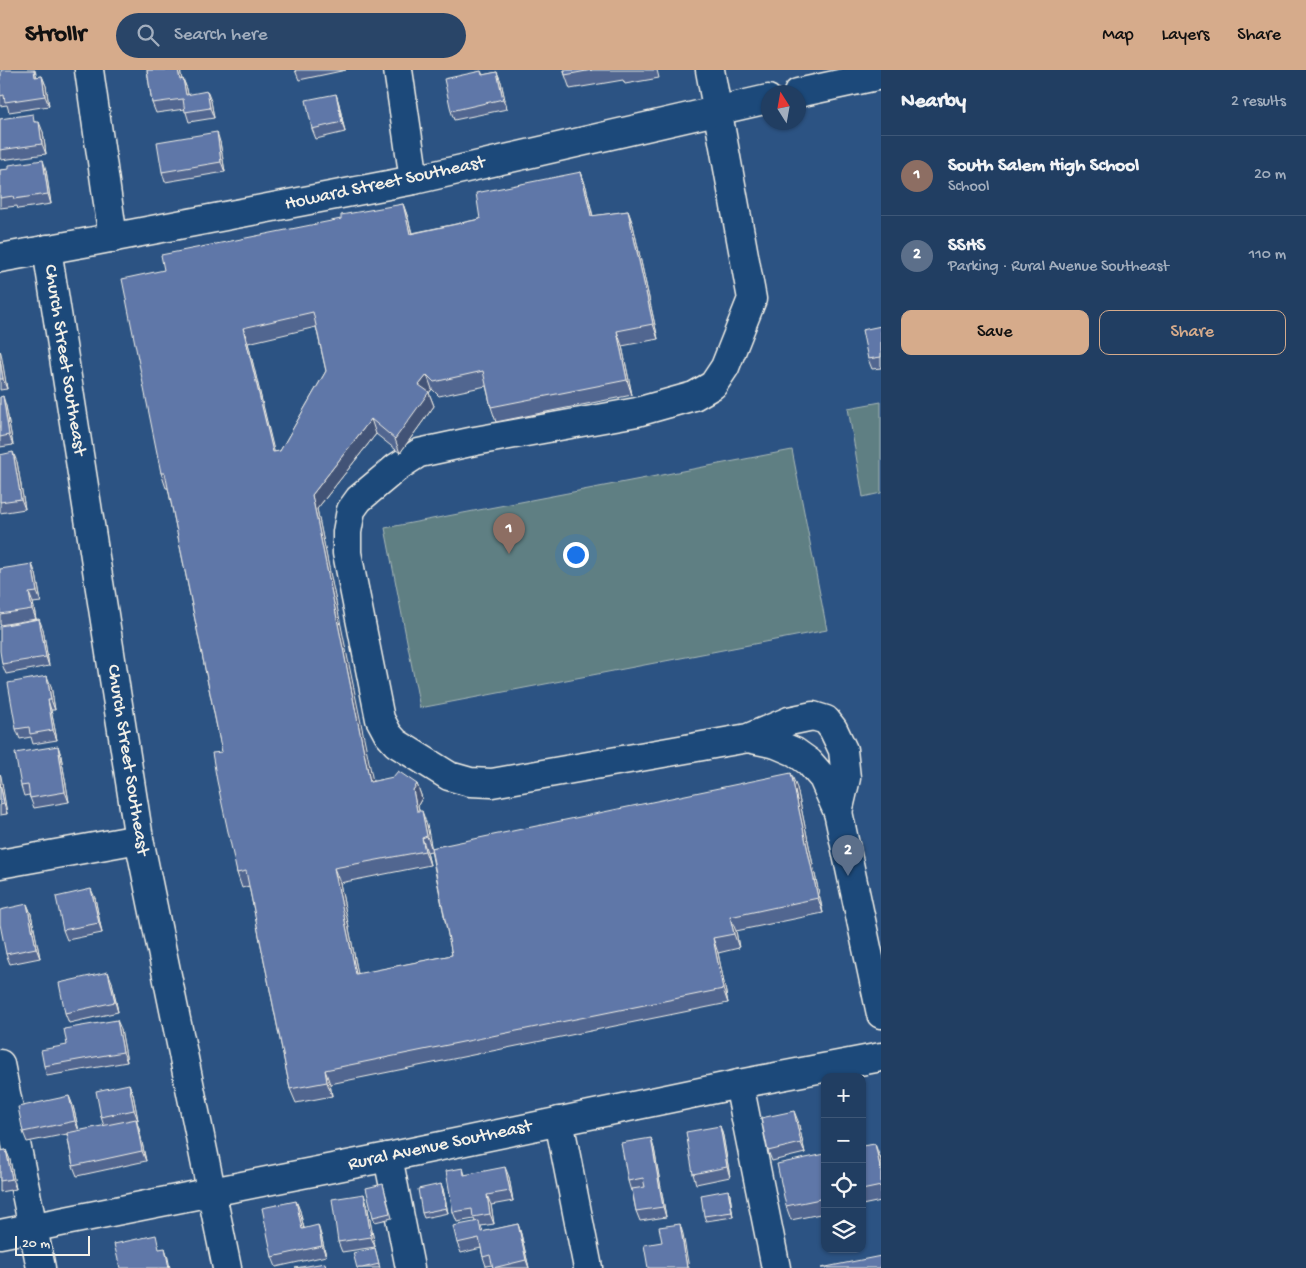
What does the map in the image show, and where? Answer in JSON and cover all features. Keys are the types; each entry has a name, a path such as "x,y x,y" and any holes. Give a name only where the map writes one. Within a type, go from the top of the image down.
{"street":[{"path":"89,70 113,238"},
{"path":"398,70 414,180"},
{"path":"710,70 752,299 725,367 713,384 694,396 631,413 475,441 419,454 408,460 377,484 350,510 347,553 380,719 388,734 396,743 449,776 470,782 492,783 748,738 789,721 813,716 826,720 833,729 843,750 846,778 838,812"},
{"path":"806,91 881,75"},
{"name":"Howard Street Southeast","path":"0,258 414,180 761,101"},
{"name":"Church Street Southeast","path":"47,249 140,839 227,1268"},
{"path":"748,738 795,752 809,762 823,778 838,812 881,1014"},
{"path":"0,864 140,839"},
{"name":"Rural Avenue Southeast","path":"0,1234 881,1057"},
{"path":"0,1064 41,1268"},
{"path":"739,1084 776,1268"},
{"path":"558,1121 588,1268"},
{"path":"388,1157 410,1268"}],"green space":[{"path":"881,402 881,493 863,497 848,408"},
{"path":"792,450 827,630 420,708 385,528"}],"building":[{"path":"1,70 34,70 35,77 42,76 45,96 5,102 4,95 0,96"},
{"path":"147,70 178,70 180,80 183,79 186,95 207,91 210,108 185,112 183,99 152,103"},
{"path":"564,70 592,70 565,75"},
{"path":"481,71 482,75 497,72 503,99 451,111 444,79"},
{"path":"336,94 342,122 312,129 306,100"},
{"path":"33,114 34,122 39,122 42,144 0,150 0,119"},
{"path":"217,132 221,162 162,172 157,142"},
{"path":"43,160 48,194 14,199 13,196 0,198 0,170 9,169 9,165"},
{"path":"581,172 591,216 628,211 653,324 617,331 627,380 491,407 483,371 434,382 427,375 419,385 429,392 395,439 371,419 312,495 370,782 393,777 398,771 417,784 413,790 417,811 422,811 427,836 422,838 425,851 334,868 356,974 452,955 431,848 791,773 818,898 730,917 734,934 713,938 723,989 325,1070 327,1082 290,1089 246,871 237,873 217,781 212,753 222,752 165,473 161,473 122,279 164,270 161,255 341,219 341,215 403,204 410,234 480,219 476,193","holes":["313,312 326,371 280,451 273,452 243,328"]},
{"path":"881,326 881,357 868,359 862,330"},
{"path":"0,360 3,379 0,379"},
{"path":"3,396 9,435 0,437 0,397"},
{"path":"13,452 21,499 0,502 0,455"},
{"path":"32,564 37,592 29,593 32,609 0,614 0,569"},
{"path":"39,619 46,657 2,664 0,626"},
{"path":"47,676 51,700 48,700 53,730 30,734 29,727 16,729 8,683"},
{"path":"58,746 65,792 30,798 28,785 21,786 15,753"},
{"path":"0,783 4,804 0,805"},
{"path":"91,889 99,923 63,930 56,897"},
{"path":"27,904 36,948 6,954 0,924 0,910"},
{"path":"108,972 115,1002 65,1013 59,983"},
{"path":"117,1020 123,1052 44,1066 41,1050 67,1045 64,1029"},
{"path":"129,1084 134,1110 101,1117 96,1091"},
{"path":"69,1096 75,1121 23,1132 18,1107"},
{"path":"794,1111 801,1143 768,1151 761,1118"},
{"path":"136,1119 142,1151 73,1166 67,1133"},
{"path":"720,1126 727,1167 693,1174 686,1132"},
{"path":"651,1138 663,1207 636,1211 632,1189 645,1187 643,1178 628,1181 621,1143"},
{"path":"875,1144 881,1171 881,1186 866,1189 866,1163 866,1145"},
{"path":"6,1150 12,1179 0,1181 0,1151"},
{"path":"821,1155 821,1199 786,1206 777,1164"},
{"path":"505,1167 510,1191 487,1195 490,1214 473,1217 472,1209 453,1212 446,1171 463,1168 464,1175"},
{"path":"383,1184 390,1213 373,1217 366,1188"},
{"path":"441,1184 446,1208 422,1213 418,1189"},
{"path":"728,1190 732,1212 704,1216 701,1195"},
{"path":"364,1194 371,1237 338,1242 332,1199"},
{"path":"296,1201 302,1229 318,1225 322,1246 272,1257 262,1208"},
{"path":"479,1221 481,1232 518,1224 526,1260 493,1268 490,1255 483,1257 479,1238 457,1243 453,1226"},
{"path":"680,1224 687,1268 648,1268 644,1245 662,1242 659,1227"},
{"path":"156,1235 159,1249 165,1248 169,1268 120,1268 114,1244"},
{"path":"375,1248 379,1264 357,1268 353,1253"},
{"path":"881,1256 881,1268 821,1268"},
{"path":"325,1263 326,1268 295,1268"}],"place":[{"name":"South Salem High School","path":"509,554"},
{"name":"SSHS","path":"848,876"}]}
